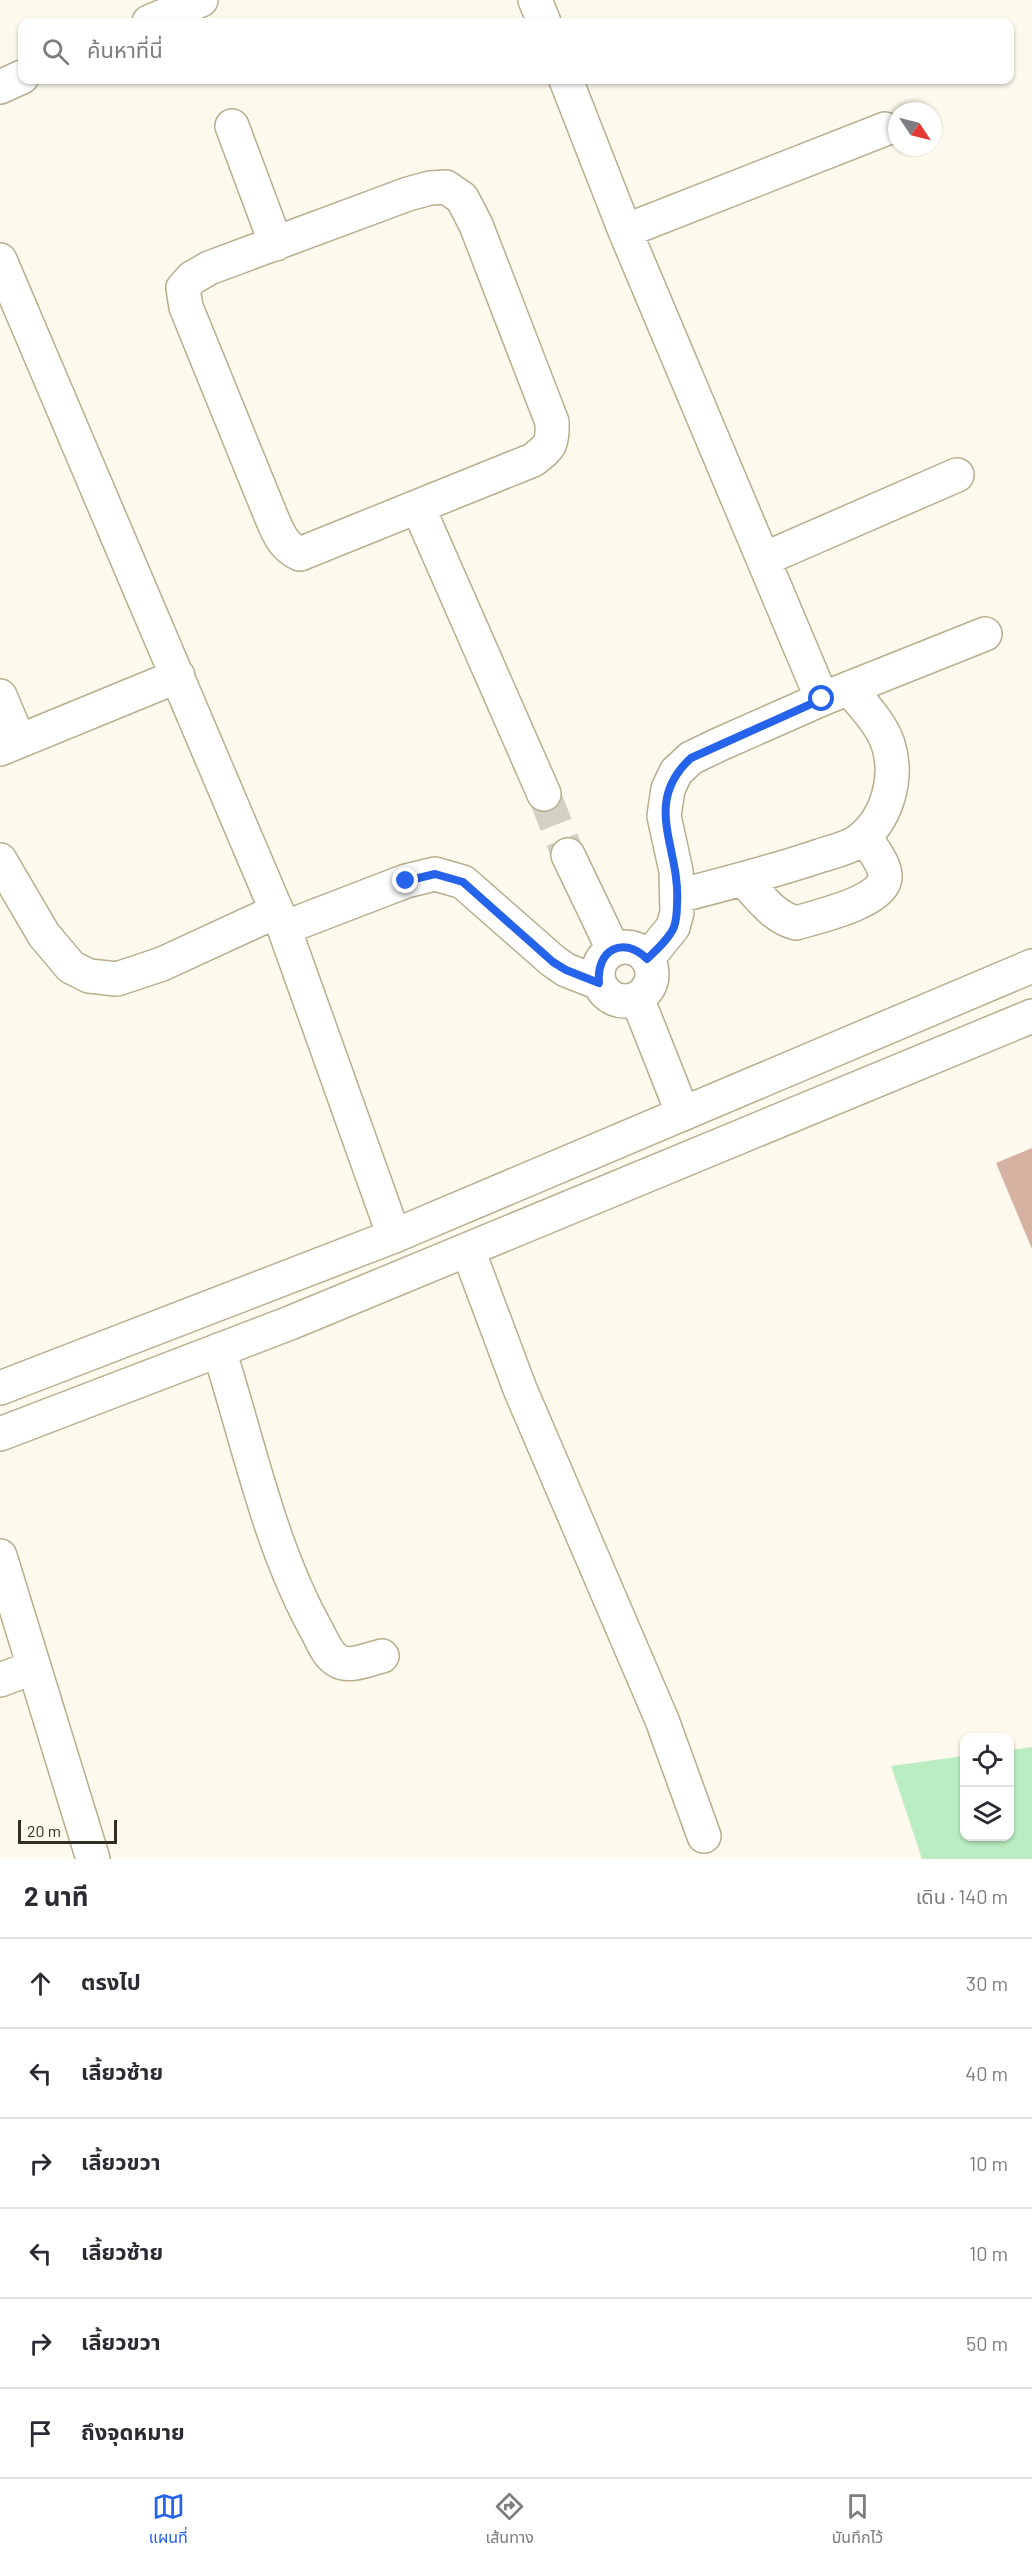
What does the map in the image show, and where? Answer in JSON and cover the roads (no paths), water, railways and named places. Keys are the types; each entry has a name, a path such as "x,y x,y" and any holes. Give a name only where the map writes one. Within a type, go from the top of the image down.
{"main road":[{"path":"158,18 201,0"},
{"path":"535,0 542,18"},
{"path":"0,87 18,79"},
{"path":"568,84 625,231 764,559 835,693 877,724 888,743 891,761 890,790 884,812 865,836 855,844 789,867 678,896"},
{"path":"232,126 276,244"},
{"path":"625,231 885,129"},
{"path":"446,187 462,198 476,225 552,422 553,439 546,450 533,460 300,554 291,550 283,542 183,298 183,288 192,278 209,268 276,244 430,188 446,187"},
{"path":"0,260 280,919 393,1236"},
{"path":"764,559 957,475"},
{"path":"418,507 544,794"},
{"path":"647,959 674,927 678,896 676,871 664,816 668,789 676,772 691,758 835,693 985,634"},
{"path":"0,696 9,745 178,676"},
{"path":"743,879 774,912 796,923 858,904 882,887 885,879 883,868 865,836"},
{"path":"568,855 613,949"},
{"path":"0,860 44,935 70,967 89,976 117,979 280,919 435,874 463,882 553,962 566,970 599,983"},
{"path":"626,947 638,950 647,959 651,969 651,981 646,991 637,998 625,1001 614,999 599,983 598,970 603,958 613,949 626,947"},
{"path":"0,1388 393,1236 1032,966"},
{"path":"637,998 683,1114"},
{"path":"0,1434 219,1350 468,1250 1032,1016"},
{"path":"468,1250 520,1389 662,1720 705,1836"},
{"path":"219,1350 252,1462 304,1608 330,1654 339,1661 347,1664 382,1656"},
{"path":"0,1556 93,1859"},
{"path":"0,1680 34,1667"}],"tunnel":[{"path":"544,794 568,855"}]}
